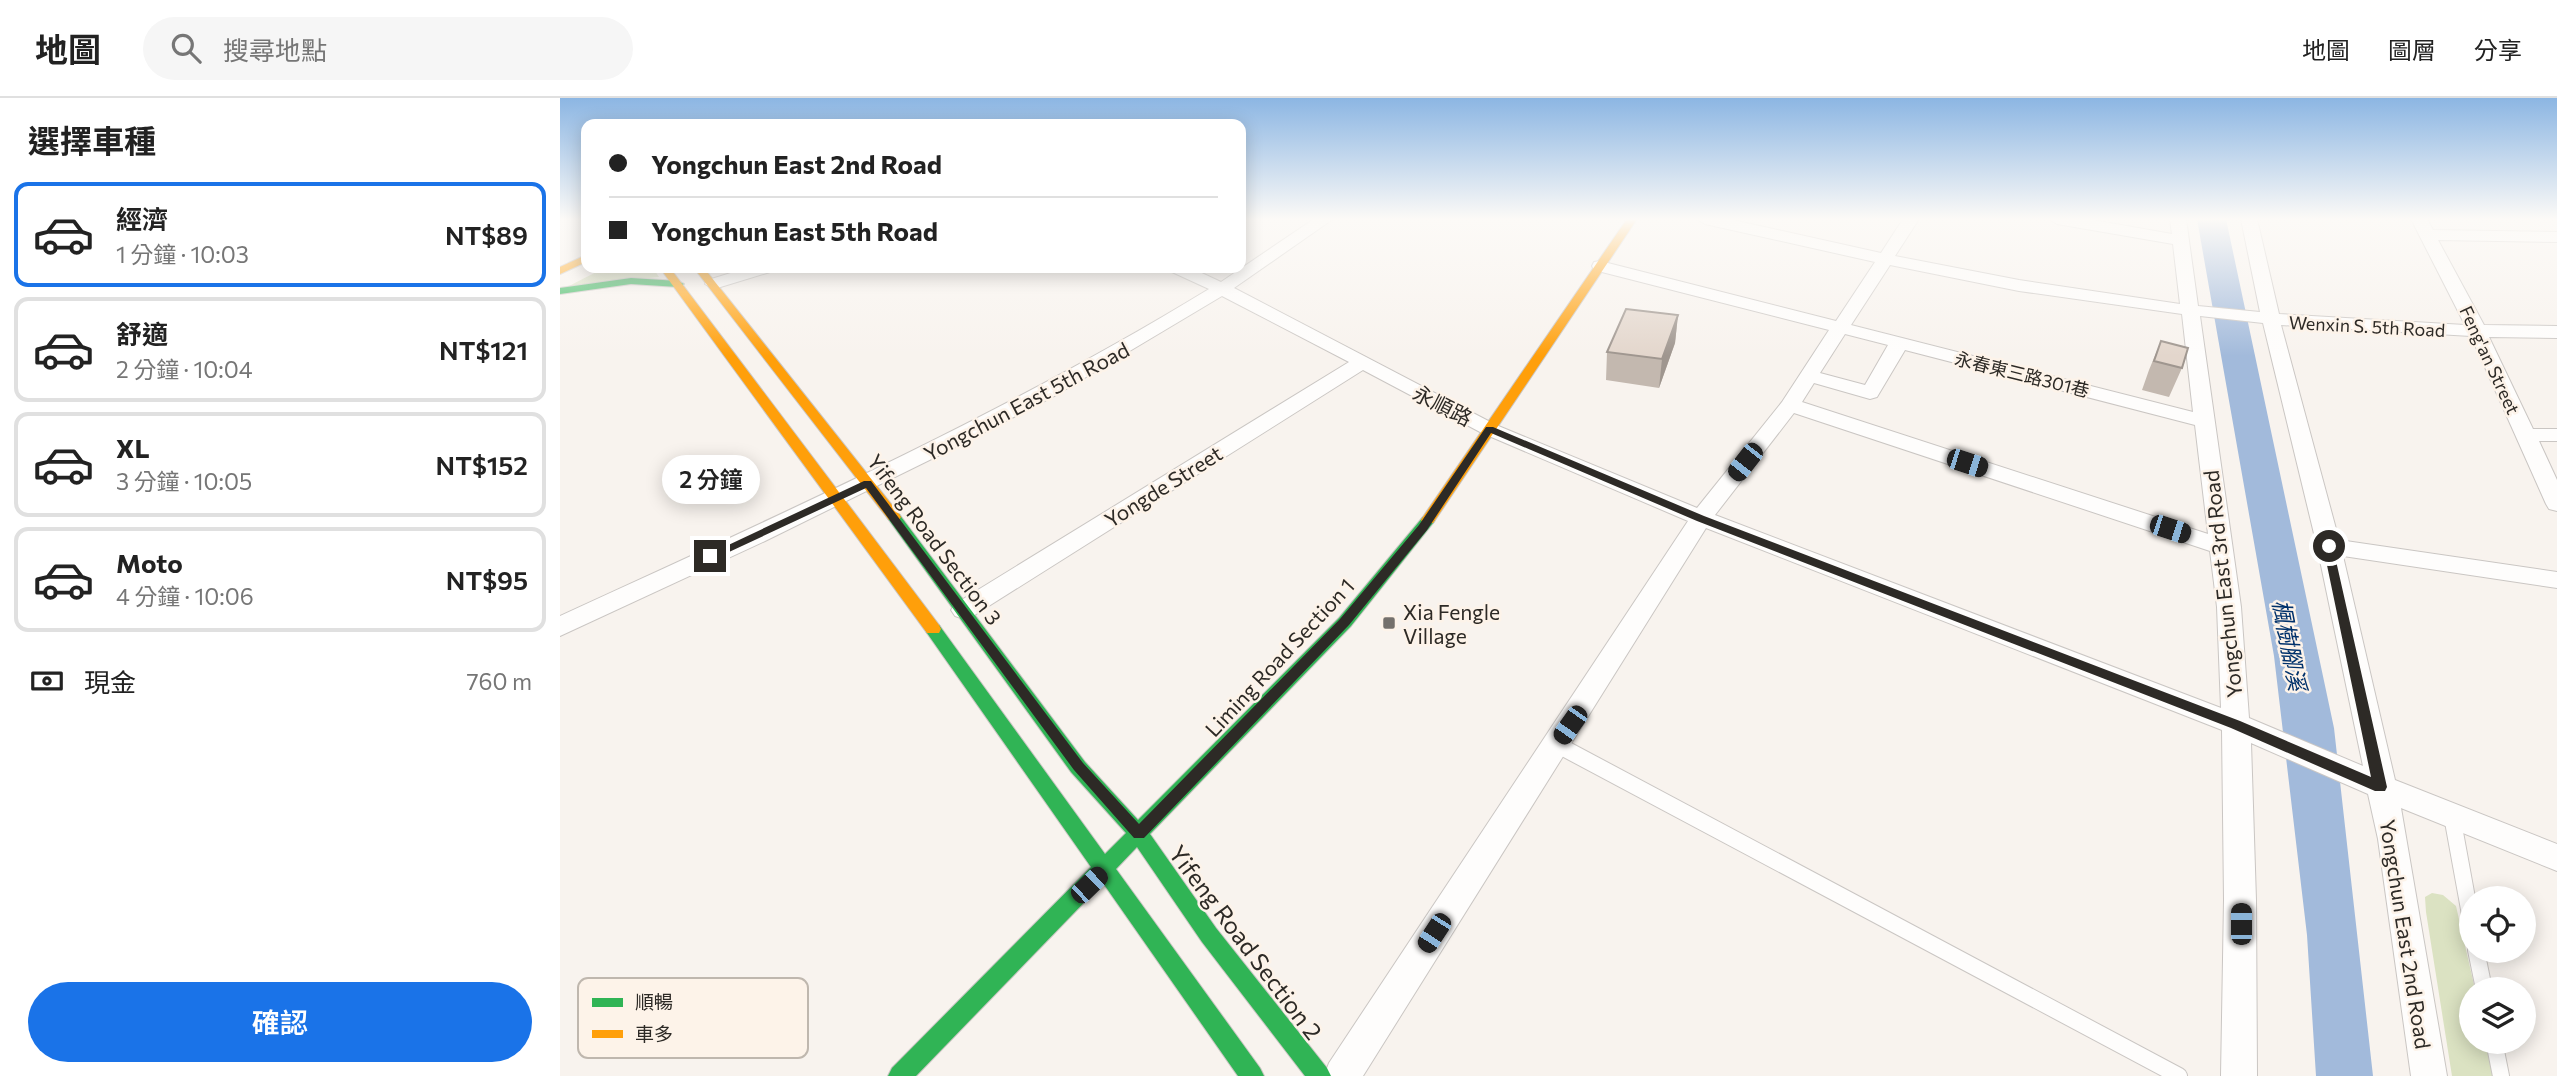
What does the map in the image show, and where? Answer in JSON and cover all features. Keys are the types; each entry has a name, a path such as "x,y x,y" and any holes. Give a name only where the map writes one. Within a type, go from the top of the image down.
{"street":[{"path":"1342,1076 1701,518 1790,405 1883,265"},
{"name":"Wenxin S. 5th Road","path":"1920,265 2033,288 2266,319 2478,332 2557,332"},
{"name":"Yongchun East 3rd Road","path":"2186,265 2198,311 2204,421 2229,607 2241,899 2239,1076"},
{"name":"Yongchun East 2nd Road","path":"2257,265 2266,319 2329,546 2393,839 2429,1076"},
{"name":"Feng'an Street","path":"2443,265 2478,332 2557,504"},
{"name":"永春東三路301巷","path":"1600,266 2204,421"},
{"name":"Liming Road Section 1","path":"900,1076 1345,622 1423,528 1600,266"},
{"path":"560,285 584,273"},
{"path":"669,273 758,389 1106,868 1252,1076"},
{"name":"Yifeng Road Section 3","path":"704,273 867,483 1078,766 1139,834"},
{"path":"714,284 748,273"},
{"name":"永順路","path":"1189,273 1223,288 1489,429 1701,518 2235,724 2380,787 2557,858"},
{"name":"Yongchun East 5th Road","path":"560,627 923,457 1128,346 1245,273"},
{"path":"560,291 631,281 678,284"},
{"path":"1809,376 1870,393 1899,343"},
{"name":"Yongde Street","path":"964,611 1362,362"},
{"path":"1790,405 2220,546"},
{"path":"2525,435 2557,435"},
{"path":"2329,546 2557,580"},
{"name":"Yifeng Road Section 2","path":"1139,834 1209,935 1319,1076"}],"lane":[{"path":"1556,744 2179,1076"},
{"path":"2452,816 2465,886"},
{"path":"2497,1054 2501,1076"}],"green space":[{"path":"594,273 656,273 659,277 569,286"},
{"path":"2432,893 2443,895 2456,906 2459,919 2459,963 2469,963 2472,977 2459,977 2459,1054 2489,1054 2493,1076 2452,1076 2425,897"}],"water":[{"name":"楓樹腳溪","path":"2205,265 2236,265 2334,728 2373,1076 2316,1076 2307,935 2274,656"}],"building":[{"path":"1626,309 1678,315 1662,359 1607,352"},
{"path":"2161,341 2188,348 2182,368 2154,361"}],"traffic: fast":[{"path":"560,291 631,281 678,284"},
{"path":"894,517 1078,767 1139,834 1209,935 1319,1076"},
{"path":"900,1076 1345,622 1428,520"},
{"path":"933,629 1252,1076"}],"traffic: slow":[{"path":"560,271 573,265"},
{"path":"1428,520 1601,265"},
{"path":"669,273 933,629"},
{"path":"703,273 894,517"}],"place":[{"name":"Xia Fengle Village","path":"1389,623"}],"route":[{"path":"710,556 867,483 1078,766 1139,834 1345,622 1423,528 1489,429 1701,518 2168,701 2235,724 2380,787 2329,546"}]}
